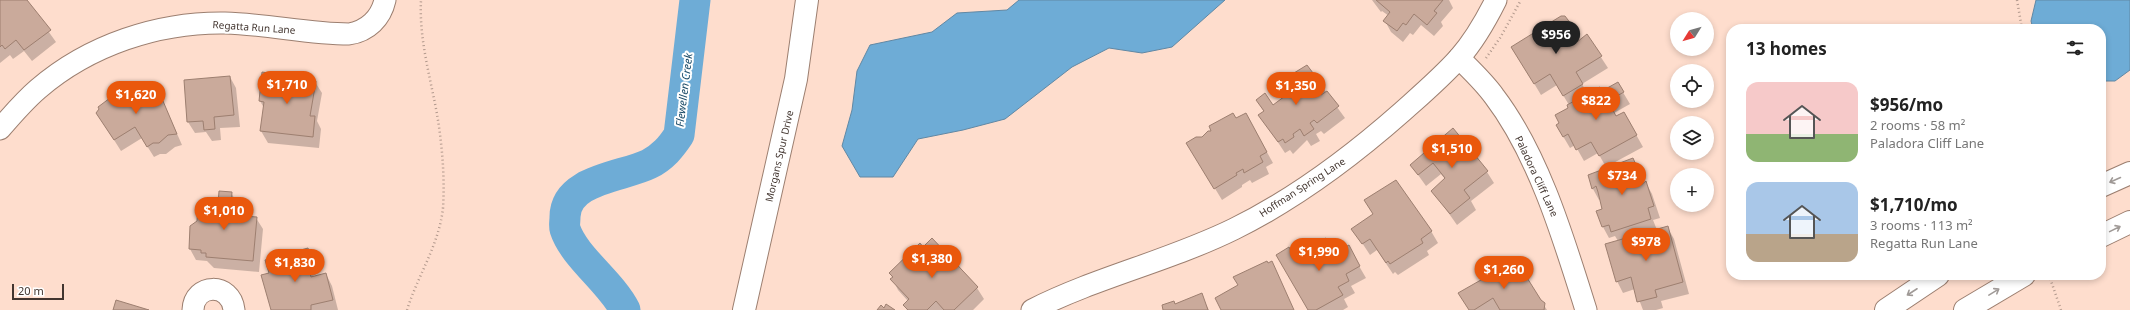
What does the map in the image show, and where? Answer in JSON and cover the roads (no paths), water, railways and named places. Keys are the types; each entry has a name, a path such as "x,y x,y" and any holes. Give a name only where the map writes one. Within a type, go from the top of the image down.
{"street":[{"name":"Regatta Run Lane","path":"0,129 37,90 62,71 99,50 151,32 176,26 227,23 349,34 370,24 380,14 385,0"},
{"name":"Morgans Spur Drive","path":"744,310 796,79 807,0"},
{"name":"Hoffman Spring Lane","path":"1032,310 1061,296 1234,230 1281,203 1339,164 1427,90 1459,58 1484,24 1496,0"},
{"name":"Paladora Cliff Lane","path":"1459,58 1494,96 1520,138 1559,223 1586,310"},
{"path":"2106,184 2130,173"},
{"path":"2106,234 2130,222"},
{"path":"1886,310 1931,280"},
{"path":"1964,310 2015,280"},
{"path":"193,310 199,295 214,289 228,296 234,310"}],"water":[{"path":"1019,0 1225,0 1172,47 1142,53 1109,48 1072,67 1005,119 963,130 918,139 893,177 860,177 842,146 852,110 857,71 870,45 932,32 957,13 1007,10"},
{"path":"2036,0 2130,0 2130,70 2115,81 2106,81 2106,24 2032,24 2031,21"}],"waterway":[{"name":"Flewellen Creek","path":"625,310 611,289 576,250 565,229 565,217 568,204 574,195 585,187 597,181 649,164 666,151 679,135 695,0"}]}
